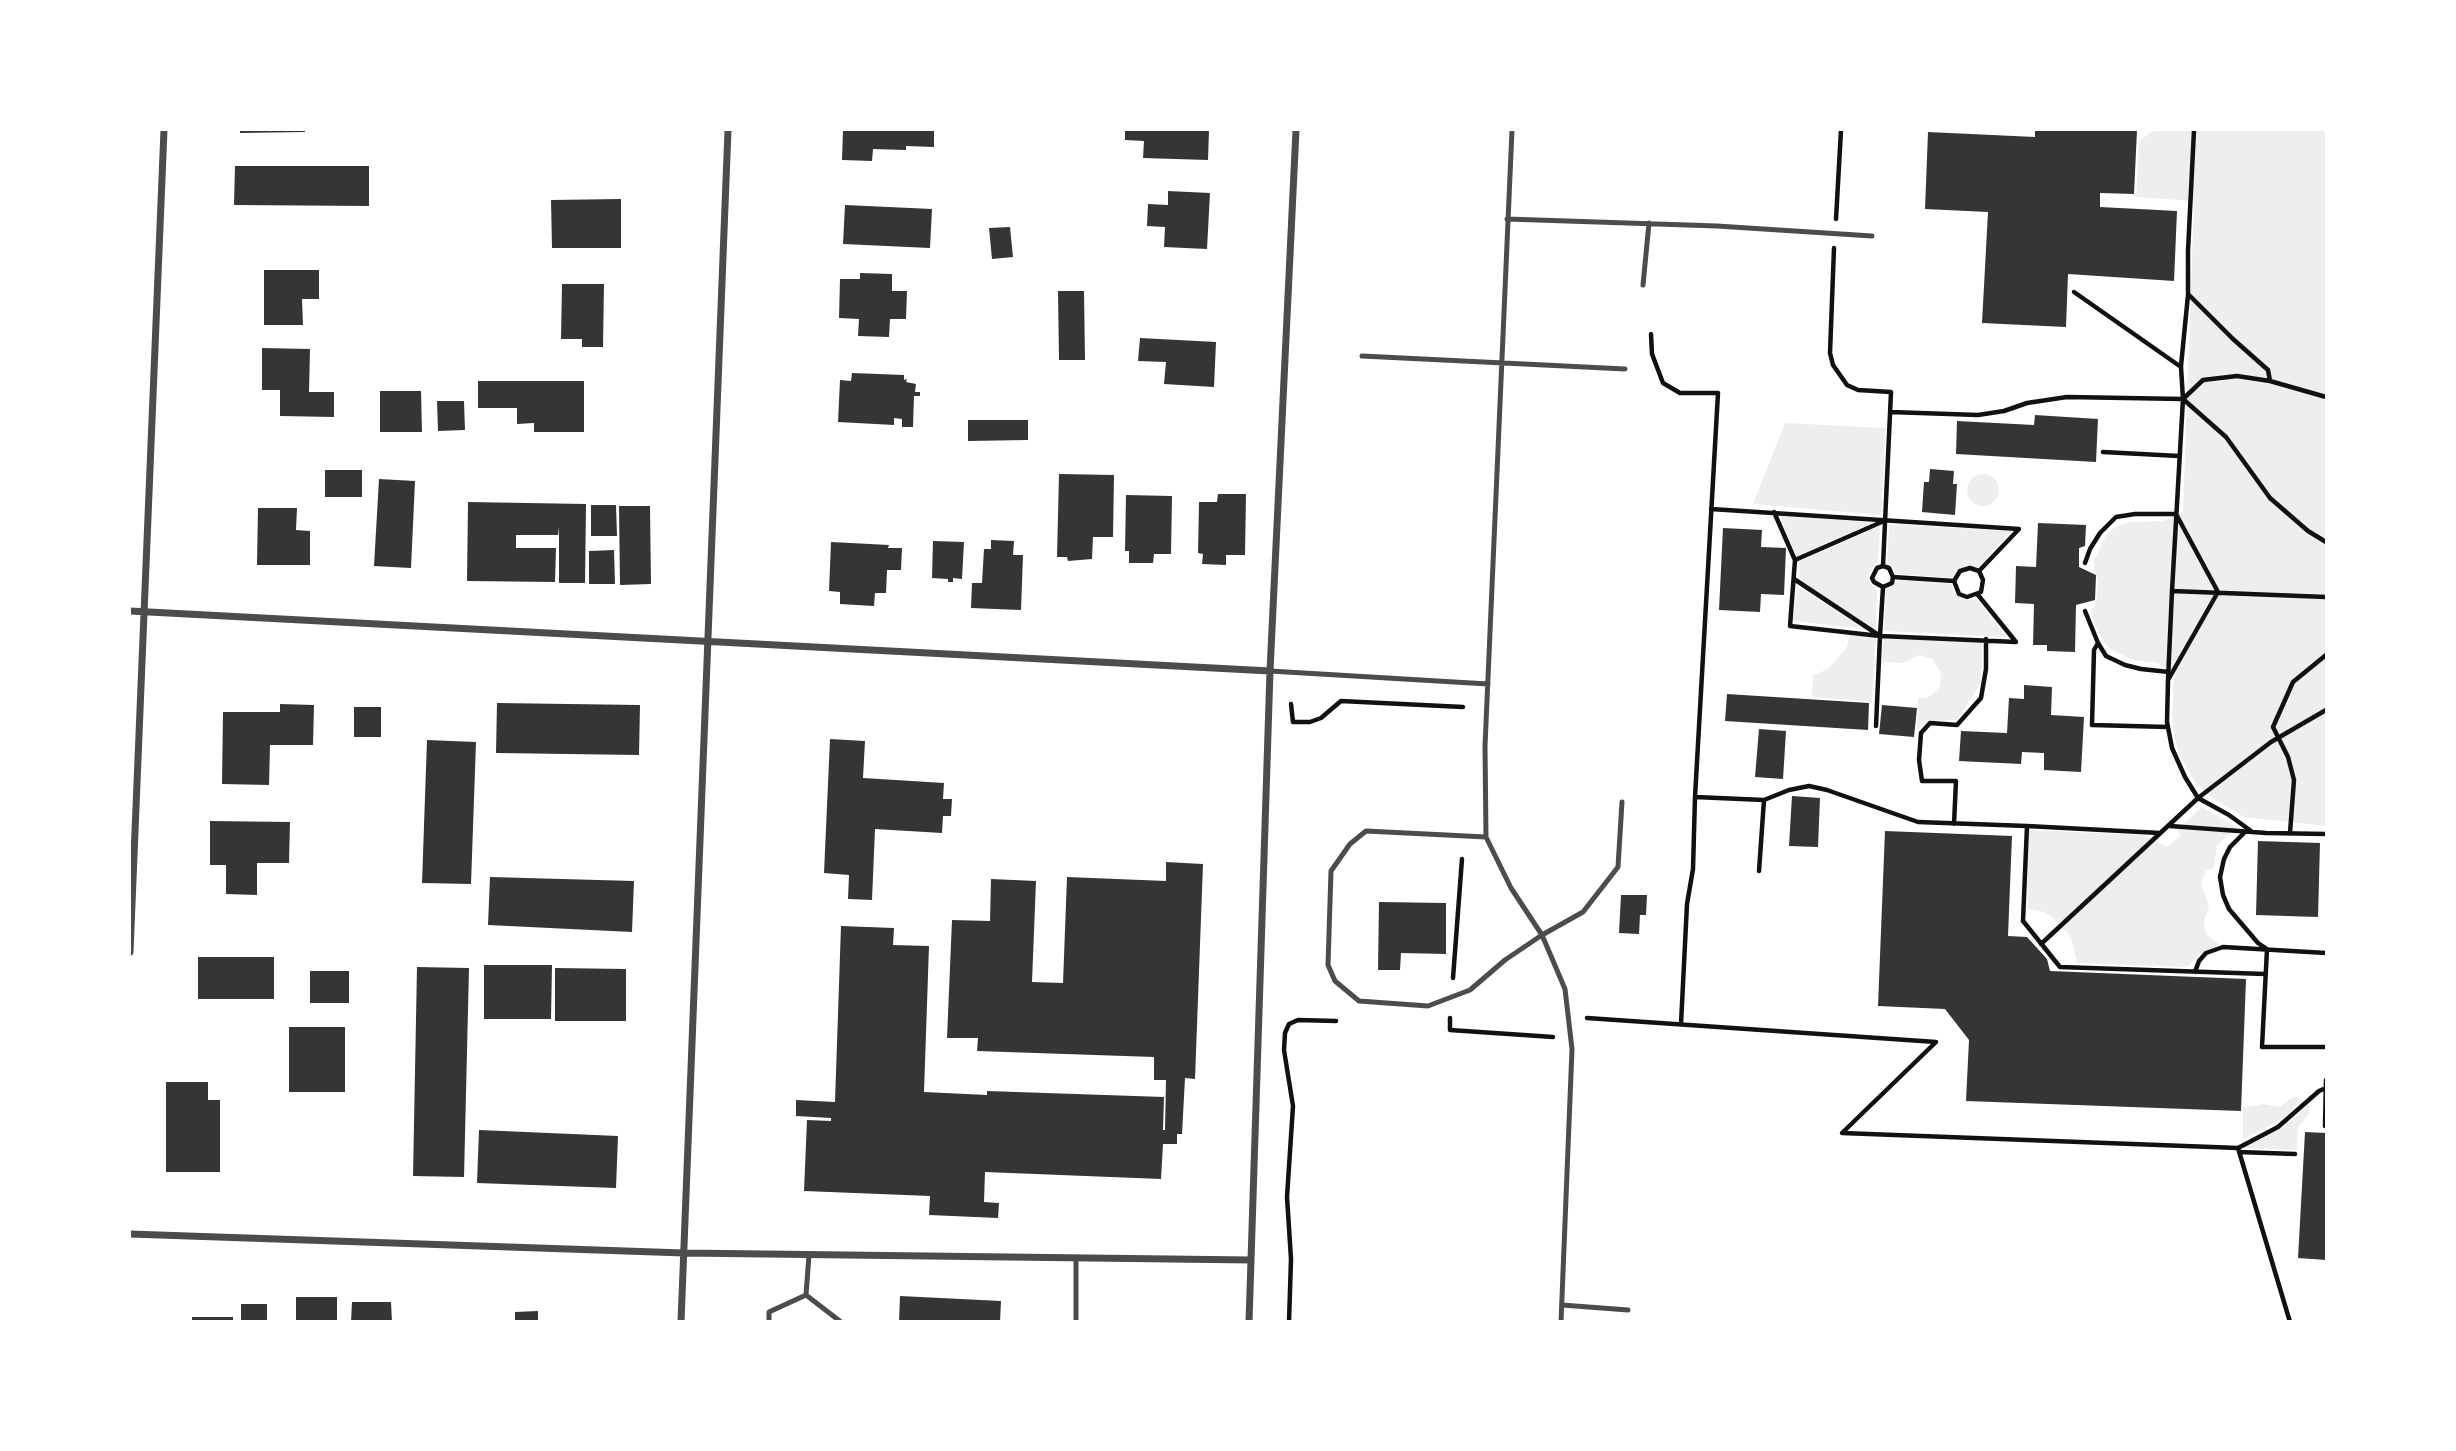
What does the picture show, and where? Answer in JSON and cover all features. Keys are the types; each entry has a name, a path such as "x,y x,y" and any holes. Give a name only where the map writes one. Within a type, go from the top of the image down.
{"street":[{"path":"130,952 164,130"},
{"path":"681,1321 728,130"},
{"path":"1249,1321 1270,671 1296,130"},
{"path":"130,611 1270,671"},
{"path":"130,1234 684,1253 1251,1260"}],"lane":[{"path":"1512,130 1484,800 1486,837 1511,888 1542,935 1565,989 1572,1049 1561,1321"},
{"path":"1507,219 1649,223 1872,236"},
{"path":"1643,285 1649,223"},
{"path":"1362,356 1625,369"},
{"path":"1270,671 1488,684"},
{"path":"1486,837 1366,831 1350,844 1331,871 1328,965 1335,981 1359,1001 1428,1006 1470,990 1505,960 1583,912 1618,867 1622,802"},
{"path":"806,1295 809,1255"},
{"path":"1076,1258 1076,1321"},
{"path":"769,1321 769,1312 806,1295"},
{"path":"806,1295 841,1321"},
{"path":"1562,1305 1628,1310"}],"path":[{"path":"1841,130 1830,353 1833,365 1847,385 1858,390 1891,392 1882,566"},
{"path":"2194,130 2188,294 2181,367 2183,399 2172,590 2168,727 2172,748 2185,777 2199,797 2229,815 2248,831"},
{"path":"2074,292 2181,367"},
{"path":"2188,294 2268,370 2270,381"},
{"path":"1651,334 1652,354 1663,383 1680,393 1718,393 1693,869 1687,904 1681,1024"},
{"path":"2183,399 2203,380 2237,376 2270,381 2326,397"},
{"path":"1891,412 1978,415 2004,411 2048,398 2099,396 2183,399 2226,437 2270,498 2308,531 2326,542"},
{"path":"2103,452 2179,456"},
{"path":"1711,509 2019,529 1979,571"},
{"path":"1774,512 1795,560 1790,626 1881,636 2016,642 1978,595"},
{"path":"2085,563 2100,533 2116,517 2176,513"},
{"path":"2176,513 2218,592"},
{"path":"1795,560 1885,520"},
{"path":"1882,566 1888,568 1893,577 1892,583 1882,587 1872,578 1877,568 1882,566"},
{"path":"1978,595 1963,596 1955,589 1954,581 1964,569 1979,571"},
{"path":"1978,595 1983,588 1979,571"},
{"path":"1893,577 1954,581"},
{"path":"1794,579 1881,636"},
{"path":"1875,726 1882,587"},
{"path":"2172,590 2326,597"},
{"path":"2168,680 2218,592"},
{"path":"2085,611 2106,656 2125,665 2169,672"},
{"path":"1954,824 1955,781 1922,781 1919,760 1921,733 1930,723 1957,725 1982,698 1986,639"},
{"path":"2098,643 2094,650 2092,725 2168,727"},
{"path":"2290,833 2294,780 2273,726 2293,682 2326,655"},
{"path":"1290,704 1293,722 1310,722 1321,718 1341,701 1463,707"},
{"path":"2042,944 2199,797 2279,737 2326,710"},
{"path":"1695,797 1764,800 1789,790 1809,786 1918,822 2160,833"},
{"path":"1759,871 1764,800"},
{"path":"2169,825 2326,834"},
{"path":"2027,826 2023,921 2060,967 2265,974"},
{"path":"2248,831 2230,847 2220,877 2229,909 2267,949 2262,1046 2326,1047"},
{"path":"1453,978 1462,859"},
{"path":"2194,972 2206,953 2223,947 2326,953"},
{"path":"1450,1018 1450,1030 1553,1037"},
{"path":"1587,1018 1936,1042 1842,1133 2295,1154"},
{"path":"1289,1321 1291,1259 1287,1197 1293,1106 1284,1050 1285,1033 1289,1024 1298,1020 1336,1021"},
{"path":"2325,1126 2326,1080"},
{"path":"2239,1150 2278,1127 2326,1088"},
{"path":"2239,1150 2290,1321"}],"shaded area":[{"path":"2155,130 2326,130 2326,826 2244,817 2212,798 2196,783 2180,756 2174,737 2174,675 2158,663 2132,660 2112,650 2103,641 2093,620 2091,610 2096,604 2098,580 2094,560 2106,535 2116,526 2130,522 2164,521 2183,511 2194,201 2136,197 2139,141"},
{"path":"1785,423 1886,428 1881,515 1753,504"},
{"path":"1983,474 1994,479 1999,490 1994,501 1983,506 1972,501 1967,490 1972,479"},
{"path":"1780,516 1874,522 1797,556"},
{"path":"1889,524 2012,531 1978,567 1963,566 1955,572 1953,578 1896,574 1893,566 1887,563"},
{"path":"1880,526 1878,562 1868,575 1869,582 1877,591 1876,630 1799,580 1800,561"},
{"path":"1898,580 1952,584 1955,593 1960,597 1967,600 1977,599 2006,637 1884,631 1886,590"},
{"path":"1797,586 1863,629 1793,621"},
{"path":"1849,635 1876,637 1872,702 1812,697 1813,675 1828,669 1847,647"},
{"path":"1883,639 1982,642 1981,683 1957,720 1927,721 1917,729 1918,698 1933,694 1940,686 1941,673 1932,659 1920,655 1903,663 1882,662"},
{"path":"2202,807 2237,827 2217,846 2214,868 2206,871 2201,883 2209,906 2204,921 2206,934 2219,944 2199,954 2187,967 2077,963 2071,937 2044,912 2027,909 2029,830 2142,835 2168,847 2181,835 2177,830"},
{"path":"2296,1097 2301,1100 2288,1114 2243,1139 2243,1108 2263,1104 2280,1107"},
{"path":"2309,1105 2309,1114 2298,1127 2297,1150 2243,1148 2284,1127"}],"building":[{"path":"240,130 305,130 305,132 240,133"},
{"path":"843,130 934,130 934,147 873,149 872,161 842,160"},
{"path":"1125,130 1209,130 1208,160 1143,158 1144,141 1125,140"},
{"path":"2035,130 2137,130 2134,194 2100,193 2100,207 2177,211 2174,281 2068,274 2066,327 1982,323 1988,212 1925,209 1928,132 2035,137"},
{"path":"235,166 369,166 369,206 234,205"},
{"path":"1168,191 1210,193 1207,249 1164,247 1165,227 1147,226 1148,204 1168,205"},
{"path":"621,199 621,248 552,248 551,200"},
{"path":"845,205 932,209 930,248 843,244"},
{"path":"1010,227 1013,257 992,259 989,228"},
{"path":"264,270 319,270 319,299 302,299 303,325 264,325"},
{"path":"860,273 892,274 892,291 907,291 906,319 890,319 889,337 858,336 859,319 839,318 840,279 860,279"},
{"path":"562,284 604,284 603,347 582,347 582,339 561,339"},
{"path":"1058,291 1084,291 1085,360 1059,360"},
{"path":"1140,338 1216,342 1214,387 1164,384 1166,362 1138,361"},
{"path":"262,348 310,349 309,392 334,392 334,417 280,416 280,390 262,390"},
{"path":"852,373 904,375 906,382 916,384 915,392 920,392 920,396 914,396 913,427 902,427 902,419 894,418 894,425 838,422 840,380 851,381"},
{"path":"478,381 584,381 584,432 534,432 534,423 517,424 517,408 478,408"},
{"path":"380,391 421,391 422,432 380,432"},
{"path":"437,401 464,401 465,430 438,431"},
{"path":"2035,415 2098,419 2096,462 1956,454 1957,421 2034,425"},
{"path":"968,420 1028,420 1028,440 968,441"},
{"path":"1930,469 1954,471 1953,484 1957,484 1955,515 1922,512 1924,482 1929,482"},
{"path":"325,470 362,470 362,497 325,497"},
{"path":"1059,474 1114,475 1113,537 1093,537 1092,559 1068,561 1067,557 1057,557"},
{"path":"379,479 415,481 411,568 374,566"},
{"path":"1218,494 1246,494 1245,555 1226,555 1226,565 1202,564 1203,554 1198,553 1199,502 1217,502"},
{"path":"1126,495 1172,496 1171,554 1154,554 1153,563 1129,563 1129,551 1125,551"},
{"path":"468,502 586,504 585,583 559,583 559,527 558,535 516,535 516,548 556,548 555,582 467,581"},
{"path":"591,505 616,505 617,536 591,536"},
{"path":"619,506 650,506 651,584 620,585"},
{"path":"258,508 297,508 296,530 310,531 310,565 257,565"},
{"path":"2038,523 2086,525 2085,546 2079,548 2079,567 2096,575 2095,600 2076,605 2075,652 2047,651 2047,645 2033,645 2034,604 2015,603 2016,566 2036,567"},
{"path":"1723,528 1762,530 1761,547 1786,548 1784,595 1761,594 1760,612 1719,610"},
{"path":"991,540 1014,541 1013,555 1023,555 1021,610 971,608 972,583 982,583 984,549 991,549"},
{"path":"933,541 964,542 962,579 953,578 953,582 948,582 948,579 932,578"},
{"path":"831,542 902,548 901,570 887,570 886,593 875,593 874,606 840,604 840,592 829,591"},
{"path":"614,550 615,584 589,584 589,551"},
{"path":"2024,685 2052,687 2051,715 2084,717 2081,772 2044,770 2044,753 2022,752 2021,764 1959,761 1961,731 2007,733 2009,698 2024,699"},
{"path":"1727,694 1869,703 1868,730 1725,721"},
{"path":"497,703 640,705 639,755 496,753"},
{"path":"280,704 314,705 313,745 270,745 269,785 222,784 223,712 280,712"},
{"path":"1882,705 1917,708 1914,737 1879,734"},
{"path":"354,707 381,707 381,737 354,737"},
{"path":"1759,729 1786,731 1783,779 1755,777"},
{"path":"830,739 865,741 863,778 944,783 943,799 952,799 951,816 943,816 942,833 875,829 872,900 848,899 849,875 824,873"},
{"path":"427,740 476,742 471,884 422,883"},
{"path":"1792,796 1820,798 1818,847 1789,846"},
{"path":"210,821 290,822 289,863 257,863 257,895 226,894 226,865 210,865"},
{"path":"1885,831 2012,836 2008,936 2027,937 2047,959 2050,971 2246,979 2241,1111 1966,1101 1969,1040 1945,1009 1878,1006"},
{"path":"2258,841 2320,843 2318,917 2256,915"},
{"path":"1166,862 1203,864 1195,1079 1185,1078 1182,1134 1177,1134 1177,1144 1163,1144 1161,1179 985,1172 984,1202 999,1203 998,1218 929,1215 930,1196 804,1191 807,1120 831,1121 831,1118 796,1116 796,1100 835,1102 841,926 894,928 893,945 929,946 924,1092 987,1095 987,1091 1164,1097 1165,1130 1166,1080 1154,1080 1154,1057 977,1051 978,1038 947,1038 952,920 990,921 991,879 1036,881 1032,982 1063,983 1067,877 1166,881"},
{"path":"490,877 634,881 632,932 488,925"},
{"path":"1621,895 1647,895 1646,915 1640,915 1639,934 1619,933"},
{"path":"1379,902 1446,903 1446,954 1401,953 1400,970 1378,970"},
{"path":"198,957 274,957 274,999 198,999"},
{"path":"484,965 552,965 551,1019 484,1019"},
{"path":"417,967 469,968 464,1177 413,1176"},
{"path":"555,968 626,969 626,1021 555,1021"},
{"path":"310,971 349,971 349,1003 310,1003"},
{"path":"289,1027 345,1027 345,1092 289,1092"},
{"path":"166,1082 208,1082 208,1100 220,1100 220,1172 166,1172"},
{"path":"479,1130 618,1136 616,1188 477,1183"},
{"path":"2305,1132 2326,1133 2326,1260 2298,1258"},
{"path":"900,1296 1001,1301 1000,1322 899,1322"},
{"path":"296,1297 337,1297 337,1322 296,1322"},
{"path":"352,1302 391,1302 392,1322 351,1322"},
{"path":"241,1304 267,1304 267,1322 241,1322"},
{"path":"538,1311 538,1322 515,1322 515,1312"},
{"path":"192,1317 233,1317 233,1322 192,1322"}]}
